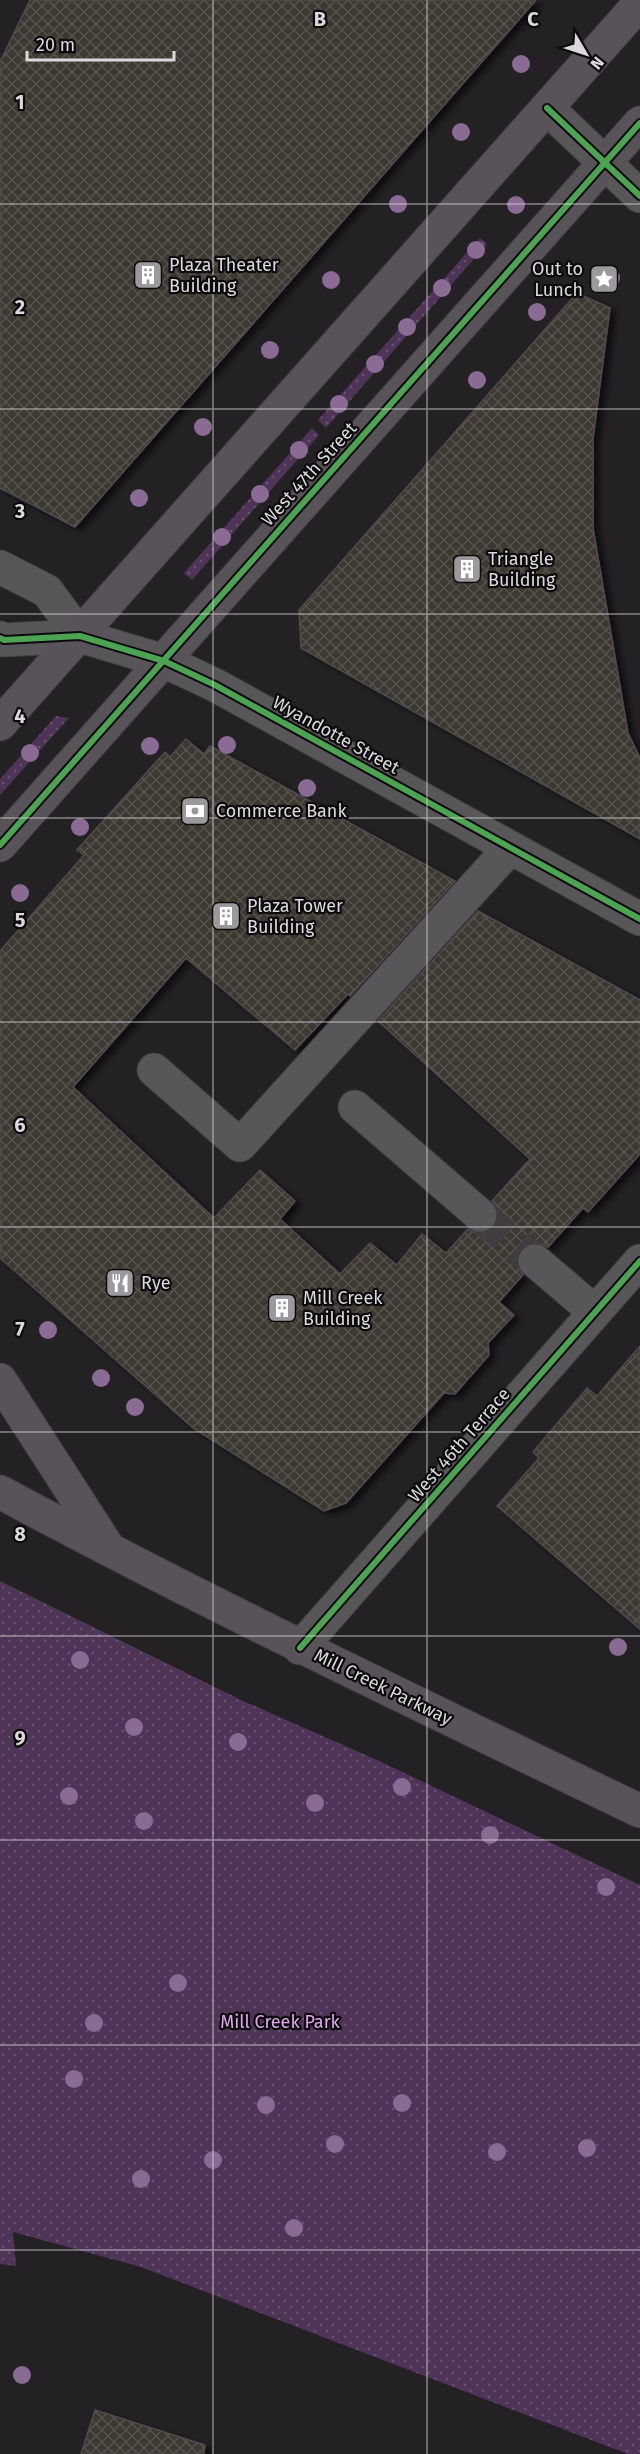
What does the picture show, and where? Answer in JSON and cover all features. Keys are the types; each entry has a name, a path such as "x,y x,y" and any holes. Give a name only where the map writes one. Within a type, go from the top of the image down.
{"main road":[{"path":"0,724 640,3"},
{"name":"West 47th Street","path":"0,845 640,123"},
{"path":"0,1380 110,1551"},
{"name":"Mill Creek Parkway","path":"0,1492 300,1648 640,1810"}],"street":[{"path":"547,108 640,196"},
{"path":"0,567 47,591 80,636"},
{"name":"Wyandotte Street","path":"0,638 4,640 80,636 164,661 215,685 640,919"},
{"path":"154,1070 240,1145 510,848"},
{"path":"355,1107 480,1215"},
{"path":"535,1261 595,1312"},
{"name":"West 46th Terrace","path":"300,1648 640,1261"}],"green space":[{"path":"480,238 487,244 326,428 318,420"},
{"path":"312,428 319,435 192,580 184,573"},
{"path":"56,716 69,718 0,795 0,779"},
{"name":"Mill Creek Park","path":"0,1581 241,1700 377,1760 640,1885 640,2454 628,2454 141,2267 13,2232 16,2266 0,2264"}],"building":[{"name":"Plaza Theater Building","path":"30,0 536,0 75,527 0,488 0,62"},
{"name":"Triangle Building","path":"577,293 610,308 593,439 593,528 628,733 640,758 640,839 301,648 299,610"},
{"path":"186,739 204,754 210,746 455,881 350,996 348,994 295,1050 186,958 73,1087 214,1218 260,1170 295,1201 280,1219 340,1274 370,1243 397,1265 422,1234 446,1253 468,1229 476,1233 486,1233 495,1227 498,1209 492,1201 530,1159 378,1021 478,911 640,1000 640,1154 588,1212 583,1208 548,1247 538,1243 528,1244 521,1248 517,1258 518,1268 523,1275 499,1302 514,1315 488,1343 489,1355 455,1394 444,1393 346,1503 324,1511 193,1428 0,1258 0,951 84,855 77,850 165,752 170,757"},
{"path":"640,1346 640,1629 497,1506 539,1458 533,1452 587,1388 597,1396"},
{"path":"95,2410 205,2445 204,2454 81,2454"}],"tunnel":[{"path":"480,1215 535,1261"}],"cycle path":[{"path":"547,108 640,196"},
{"path":"0,845 640,123"},
{"path":"0,638 4,640 80,636 164,661 215,685 640,919"},
{"path":"300,1648 640,1261"}],"place":[{"name":"Plaza Theater Building","path":"148,275"},
{"name":"Out to Lunch","path":"604,279"},
{"name":"Triangle Building","path":"467,569"},
{"name":"Commerce Bank","path":"195,811"},
{"name":"Plaza Tower Building","path":"226,916"},
{"name":"Rye","path":"120,1283"},
{"name":"Mill Creek Building","path":"282,1308"}]}
